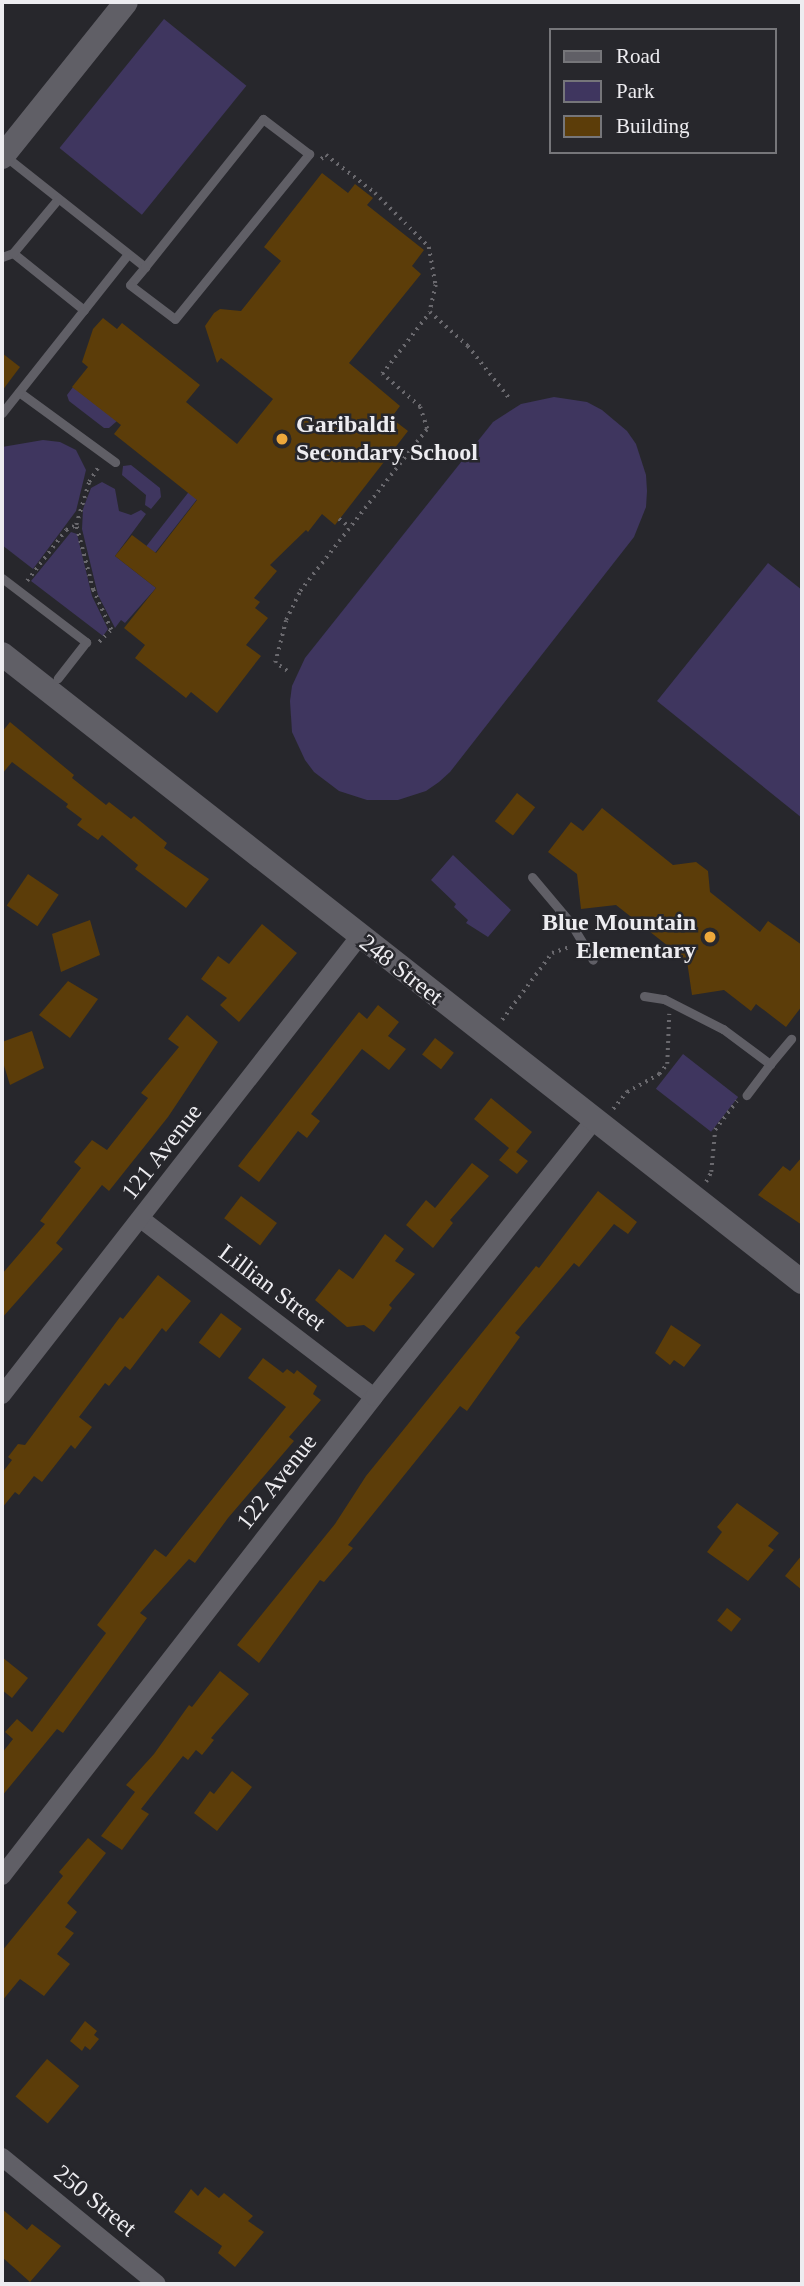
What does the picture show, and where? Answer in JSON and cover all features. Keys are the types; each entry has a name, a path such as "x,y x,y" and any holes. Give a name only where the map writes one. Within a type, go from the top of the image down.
{"street":[{"path":"3,156 126,2"},
{"name":"248 Street","path":"2,654 359,937 603,1115 802,1282"},
{"name":"121 Avenue","path":"2,1395 359,937"},
{"name":"122 Avenue","path":"2,1876 374,1397 603,1115"},
{"name":"Lillian Street","path":"141,1219 374,1397"},
{"name":"250 Street","path":"2,2157 157,2284"}],"lane":[{"path":"263,119 309,154 175,319 130,285 145,267 263,119"},
{"path":"3,156 145,267"},
{"path":"2,257 13,253 58,199"},
{"path":"13,253 84,310"},
{"path":"2,413 128,254"},
{"path":"19,392 115,462"},
{"path":"2,578 86,642 58,678"},
{"path":"532,877 584,942 593,960"},
{"path":"644,996 669,1002 723,1028 770,1064"},
{"path":"747,1095 791,1039"}],"path":[{"path":"286,671 275,663 286,621 300,591 426,429 420,407 382,374 430,312 436,285 429,247 375,193 326,155 312,165"},
{"path":"430,312 468,346 510,399"},
{"path":"86,642 100,642 111,630 93,590 76,525 89,482 106,455"},
{"path":"339,519 349,527"},
{"path":"19,591 66,530 76,525"},
{"path":"500,1022 552,953 584,942"},
{"path":"603,1115 626,1092 651,1079 667,1064 669,1002"},
{"path":"703,1189 711,1172 715,1130 741,1096 747,1095"}],"green space":[{"path":"164,19 246,86 142,215 60,148"},
{"path":"73,387 117,421 109,428 104,428 69,401 67,395"},
{"path":"554,397 587,402 602,410 627,431 636,444 646,475 647,491 646,507 634,537 450,772 439,782 426,791 398,800 367,800 339,791 314,772 305,760 292,732 292,686 305,658 493,422 521,404"},
{"path":"43,440 60,442 76,450 86,470 76,511 33,569 2,545 2,447"},
{"path":"131,465 160,488 161,497 151,509 145,505 146,495 122,475 123,466"},
{"path":"102,482 115,489 119,511 131,515 141,510 146,514 115,556 156,588 125,623 121,620 115,628 98,595 82,529 83,509 91,488"},
{"path":"191,489 200,496 155,553 146,547"},
{"path":"71,532 77,534 92,596 108,629 103,636 31,581"},
{"path":"768,563 802,590 802,818 657,701"},
{"path":"453,855 511,910 488,937 466,923 468,920 454,907 456,904 431,880"},
{"path":"683,1054 738,1097 711,1132 656,1089"}],"building":[{"path":"322,173 348,193 355,184 373,198 367,205 424,250 412,266 421,274 349,363 400,406 391,418 408,431 335,525 322,514 308,532 306,530 270,565 277,571 254,598 260,602 255,608 268,618 246,645 261,656 217,713 191,692 186,698 135,658 145,645 124,628 156,588 115,556 132,535 156,553 197,500 114,434 121,425 72,387 88,367 82,362 93,329 103,318 117,329 122,323 200,385 186,402 237,444 273,399 221,358 217,363 205,326 220,309 241,311 281,261 264,247"},
{"path":"2,353 20,367 2,391"},
{"path":"10,722 106,805 109,802 131,819 134,816 167,843 164,848 209,879 186,908 135,869 138,865 102,835 98,840 77,825 82,819 66,807 68,804 12,762 2,774 2,732"},
{"path":"517,793 535,807 513,836 495,821"},
{"path":"602,808 673,865 696,862 708,871 710,892 760,932 768,921 802,945 802,1006 786,1027 756,1004 751,1011 724,990 692,995 687,961 616,905 581,909 577,874 548,852 571,822 583,831"},
{"path":"28,874 59,895 37,926 7,906"},
{"path":"90,920 100,955 61,972 52,934"},
{"path":"262,924 297,953 239,1022 220,1005 227,998 201,979 218,956 229,964"},
{"path":"68,981 98,999 70,1038 39,1015"},
{"path":"378,1005 399,1022 388,1036 406,1049 389,1070 362,1049 311,1114 320,1121 307,1138 298,1131 259,1182 238,1166 359,1012 367,1019"},
{"path":"187,1015 218,1042 168,1117 109,1191 102,1185 56,1243 63,1249 2,1318 2,1274 45,1224 40,1221 81,1168 74,1162 92,1140 107,1150 148,1098 141,1093 179,1047 168,1039"},
{"path":"32,1031 44,1068 10,1085 2,1059 2,1042"},
{"path":"435,1038 454,1053 441,1069 422,1055"},
{"path":"491,1098 532,1132 516,1152 528,1161 517,1174 499,1160 509,1148 474,1119"},
{"path":"802,1157 802,1225 758,1195 783,1166 790,1171"},
{"path":"472,1163 489,1176 450,1220 453,1223 433,1248 406,1225 426,1200 435,1208"},
{"path":"598,1191 637,1222 628,1234 614,1224 579,1267 574,1263 515,1333 520,1337 467,1411 460,1406 348,1545 353,1548 324,1582 320,1580 259,1663 237,1645 335,1524 366,1476 536,1266 539,1268"},
{"path":"241,1196 277,1223 260,1245 224,1218"},
{"path":"385,1234 404,1249 395,1261 415,1274 389,1305 392,1308 374,1332 364,1325 347,1327 315,1300 339,1269 353,1279"},
{"path":"158,1275 191,1301 166,1332 162,1328 130,1370 125,1366 109,1386 105,1383 79,1417 92,1427 75,1449 71,1445 42,1482 34,1476 19,1495 15,1492 2,1508 2,1473 12,1460 8,1457 18,1444 25,1445 120,1317 123,1319"},
{"path":"221,1313 242,1329 219,1358 199,1343"},
{"path":"671,1325 701,1345 684,1367 674,1360 670,1365 655,1353"},
{"path":"263,1358 283,1373 287,1369 294,1374 297,1370 317,1386 313,1394 321,1400 289,1437 294,1441 228,1518 195,1563 189,1559 140,1613 147,1618 63,1733 57,1729 2,1796 2,1753 13,1739 5,1732 17,1719 32,1732 106,1633 97,1625 155,1549 166,1557 286,1407 248,1378"},
{"path":"737,1503 779,1533 768,1546 774,1550 748,1581 707,1552 722,1532 717,1527"},
{"path":"802,1555 802,1590 785,1576"},
{"path":"727,1608 741,1619 731,1632 717,1621"},
{"path":"2,1657 28,1678 12,1698 2,1690"},
{"path":"220,1671 249,1694 211,1738 214,1740 202,1755 196,1750 188,1760 183,1756 141,1809 149,1814 122,1850 101,1836 135,1792 126,1785 154,1754 189,1705 192,1707"},
{"path":"232,1771 252,1787 217,1831 194,1813 210,1791 214,1794"},
{"path":"88,1838 106,1853 67,1903 77,1912 65,1927 74,1933 57,1954 70,1964 44,1996 20,1979 2,2001 2,1951 63,1876 59,1872"},
{"path":"85,2021 97,2031 94,2035 99,2039 90,2050 85,2046 82,2051 70,2041"},
{"path":"47,2059 79,2086 48,2124 16,2097"},
{"path":"205,2187 219,2198 224,2193 253,2216 248,2221 264,2232 235,2267 218,2253 222,2246 174,2212 191,2189 198,2196"},
{"path":"2,2209 27,2230 32,2224 61,2246 30,2282 2,2257"}],"place":[{"name":"Garibaldi Secondary School","path":"282,439"},
{"name":"Blue Mountain Elementary","path":"710,937"}]}
